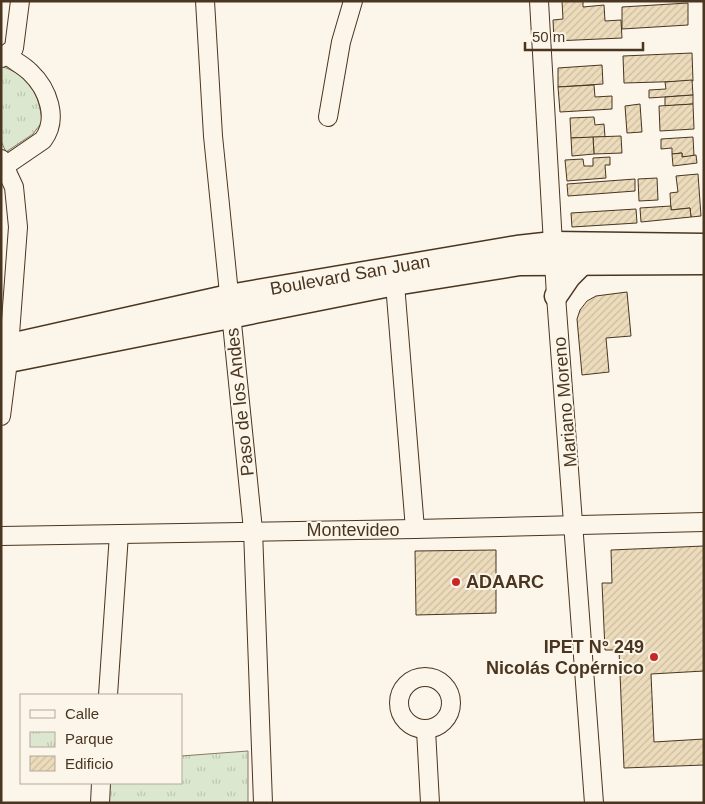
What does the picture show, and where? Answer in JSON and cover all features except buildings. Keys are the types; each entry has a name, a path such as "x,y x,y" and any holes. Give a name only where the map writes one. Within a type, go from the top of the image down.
{"main road":[{"name":"Boulevard San Juan","path":"231,306 395,284 520,264 553,253 704,245"},
{"name":"Boulevard San Juan","path":"5,354 517,247 553,253 584,262 704,262"},
{"path":"556,296 569,277 584,262"}],"street":[{"path":"1,416 5,354 18,227 18,204 14,187 3,162 43,140 52,119 48,100 41,85 29,71 4,56 14,48 20,1"},
{"name":"Paso de los Andes","path":"205,1 213,136 253,530 263,803"},
{"path":"328,117 341,42 353,1"},
{"name":"Mariano Moreno","path":"539,1 553,253 575,526 594,803"},
{"path":"395,284 415,529"},
{"name":"Montevideo","path":"1,536 704,522"},
{"path":"108,694 119,534"},
{"path":"426,730 430,803"},
{"path":"100,803 101,784"}],"green space":[{"path":"1,66 26,80 35,94 42,122 33,134 6,152 1,141"},
{"path":"248,751 248,803 107,803 108,784 182,784 182,756"}],"place":[{"name":"ADAARC","path":"456,582"},
{"name":"IPET N° 249 Nicolás Copérnico","path":"654,657"}]}
